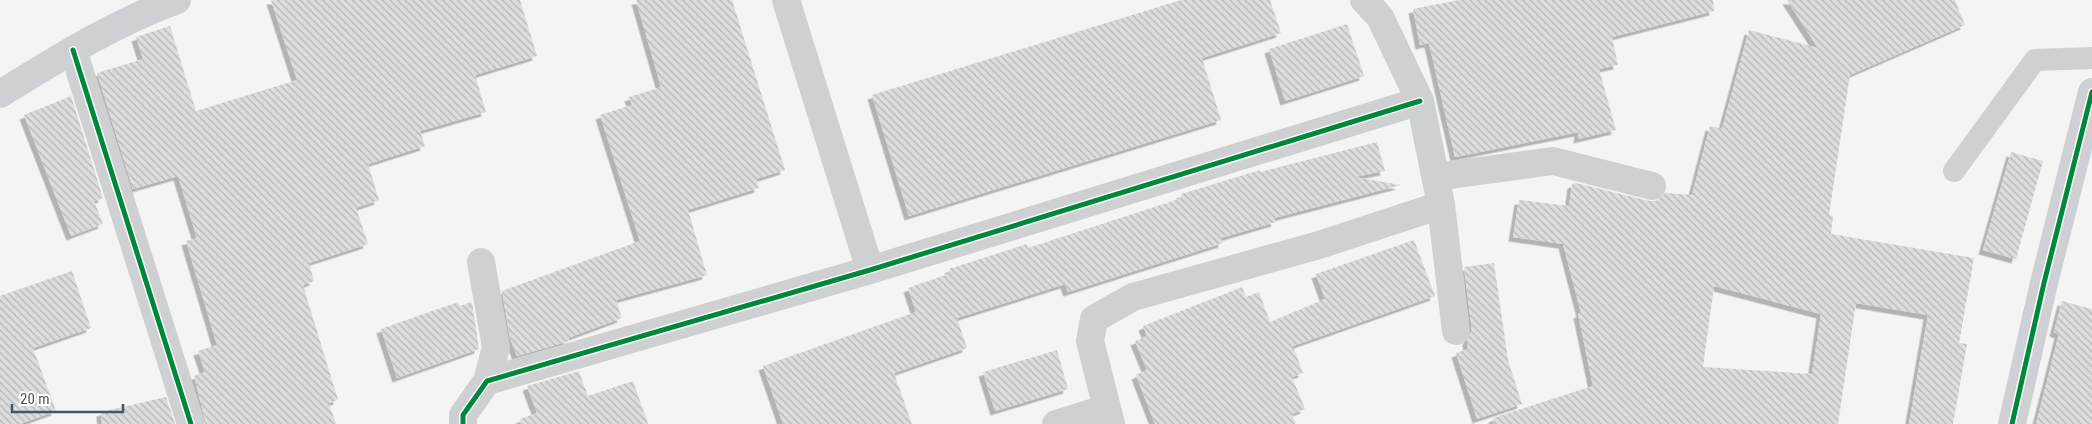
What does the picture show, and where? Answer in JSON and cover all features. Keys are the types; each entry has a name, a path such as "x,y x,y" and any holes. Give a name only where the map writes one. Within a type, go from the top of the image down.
{"street":[{"path":"0,94 73,50 145,12 177,0"},
{"path":"786,0 870,270"},
{"path":"1364,0 1380,17 1420,101 1441,205 1456,331"},
{"path":"73,50 192,424"},
{"path":"2012,424 2044,283 2092,92"},
{"path":"487,381 870,270 1420,101"},
{"path":"1436,177 1553,161 1652,186"},
{"path":"1056,424 1109,416 1090,341 1094,318 1133,297 1319,245 1441,205"},
{"path":"463,424 463,415 487,381 496,347 481,262"}],"lane":[{"path":"1954,171 2035,60 2092,58"}],"building":[{"path":"271,0 520,0 537,56 475,75 486,112 420,131 425,146 368,164 379,200 356,208 368,244 309,263 314,281 303,285 338,400 329,403 336,424 206,424 194,376 205,372 198,351 217,345 186,241 197,238 178,176 133,189 97,73 143,59 136,37 170,26 196,111 297,80"},
{"path":"636,0 732,0 785,170 756,179 759,188 688,210 707,275 616,300 622,318 568,338 569,341 517,356 510,338 502,291 640,241 600,115 632,105 629,97 661,87"},
{"path":"1181,0 1270,0 1281,33 1202,58 1221,120 909,216 872,95"},
{"path":"1459,0 1713,0 1714,11 1612,37 1618,65 1599,69 1616,130 1578,139 1579,132 1455,157 1429,43 1420,45 1413,9"},
{"path":"1787,0 1955,0 1965,25 1850,75 1829,215 1833,216 1831,234 1974,258 1959,343 1967,344 1953,424 1909,424 1928,315 1856,303 1838,424 1494,424 1493,418 1593,386 1578,314 1581,313 1563,244 1513,237 1519,200 1569,206 1572,184 1576,183 1649,201 1657,201 1665,193 1692,195 1710,126 1722,129 1749,30 1818,48","holes":["1714,286 1821,314 1812,374 1703,367"]},
{"path":"1347,24 1364,76 1285,101 1269,49"},
{"path":"71,96 103,198 94,201 103,224 71,236 24,115"},
{"path":"1377,142 1385,171 1354,177 1401,185 1274,218 1276,222 1221,238 1223,243 1068,292 1065,284 957,318 967,348 894,373 912,424 783,424 763,366 916,312 908,288 951,273 949,269 1027,244 1028,248 1182,198 1181,194 1260,170 1260,172"},
{"path":"2011,152 2043,161 2016,259 1983,250"},
{"path":"1414,240 1435,296 1293,346 1303,373 1292,377 1305,409 1292,414 1296,424 1155,424 1136,375 1147,370 1135,341 1147,336 1143,326 1242,287 1246,297 1259,292 1270,322 1325,299 1316,274"},
{"path":"1494,263 1508,360 1522,404 1477,419 1456,353 1468,349 1467,341 1472,330 1464,267"},
{"path":"72,271 91,328 33,348 56,411 20,424 0,424 0,296"},
{"path":"2062,301 2092,309 2092,424 2036,424 2059,334 2054,332"},
{"path":"458,302 460,306 472,302 479,349 397,378 381,329"},
{"path":"1057,350 1068,389 995,411 983,372"},
{"path":"579,371 588,396 633,381 648,424 521,424 520,419 537,413 527,386"},
{"path":"166,397 175,424 102,424 101,412"}],"cycle path":[{"path":"73,50 191,424"},
{"path":"2012,424 2044,283 2092,92"},
{"path":"463,424 463,415 487,381 870,270 1420,101"}]}
